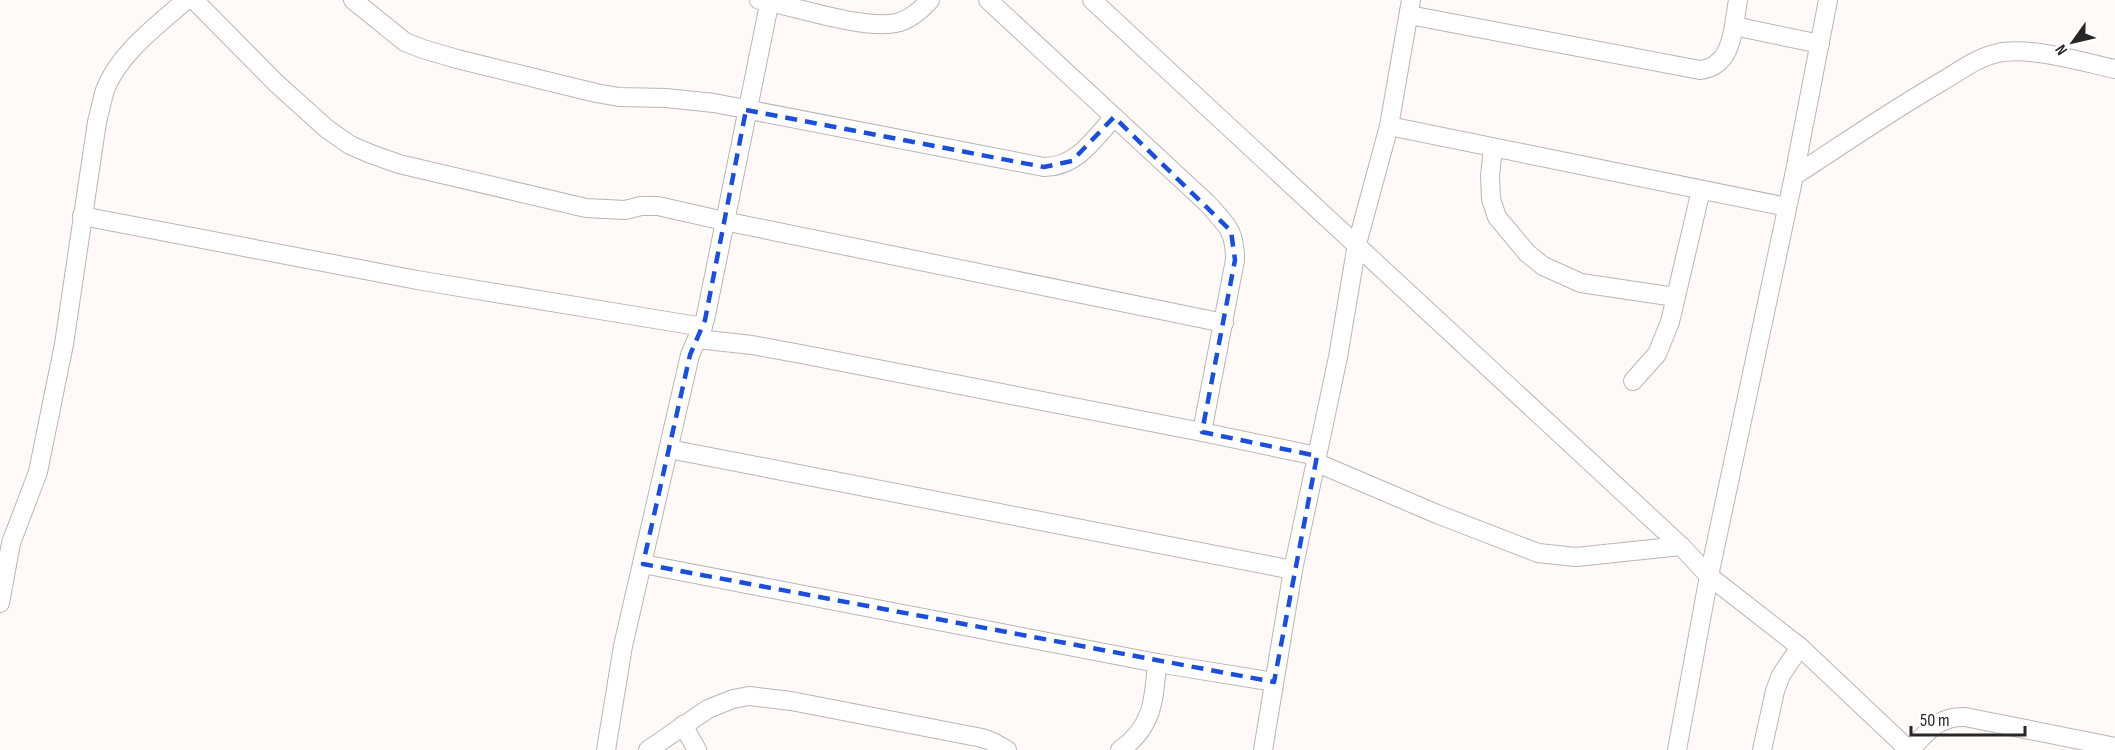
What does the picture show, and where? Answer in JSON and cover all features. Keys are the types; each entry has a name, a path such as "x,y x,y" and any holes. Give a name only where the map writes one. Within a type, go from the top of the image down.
{"street":[{"path":"0,603 11,543 38,472 64,344 97,122 106,89 119,66 134,48 186,0"},
{"path":"194,0 276,83 327,129 350,145 409,166 586,208 625,210 641,206 658,206 1224,322"},
{"path":"353,0 405,42 423,49 596,93 620,97 704,102 1044,167 1062,165 1082,153 1114,117"},
{"path":"606,750 623,646 690,355 700,333 766,1 877,24 896,23 911,17 930,0"},
{"path":"988,0 1207,203 1231,231 1235,241 1235,260 1202,432"},
{"path":"1092,0 1681,546 1709,576 1800,646 1909,750 1937,723 1951,716 2115,747"},
{"path":"1263,750 1293,570 1338,357 1357,244 1389,126 1410,8 1700,70 1717,65 1726,54 1738,0"},
{"path":"1677,750 1709,576 1794,176 1828,0"},
{"path":"1734,26 1820,44"},
{"path":"1794,176 1912,99 1974,63 1997,53 2016,51 2072,59 2115,69"},
{"path":"1389,126 1787,207"},
{"path":"1492,148 1491,199 1497,217 1527,253 1543,266 1581,283 1675,297"},
{"path":"1633,381 1657,354 1670,322 1701,190"},
{"path":"82,216 700,333 1202,432 1316,459 1489,535 1538,553 1576,557 1681,546"},
{"path":"669,449 1293,570"},
{"path":"643,564 1157,663 1274,682"},
{"path":"1762,750 1775,691 1800,646"},
{"path":"1120,750 1146,725 1155,692 1157,663"},
{"path":"648,750 708,709 733,699 763,696 982,738 1007,750"},
{"path":"683,725 696,750"}],"highlighted area":[{"path":"746,110 1044,167 1072,161 1114,117 1231,231 1235,260 1202,432 1317,456 1274,682 643,564 690,355 705,320"}]}
